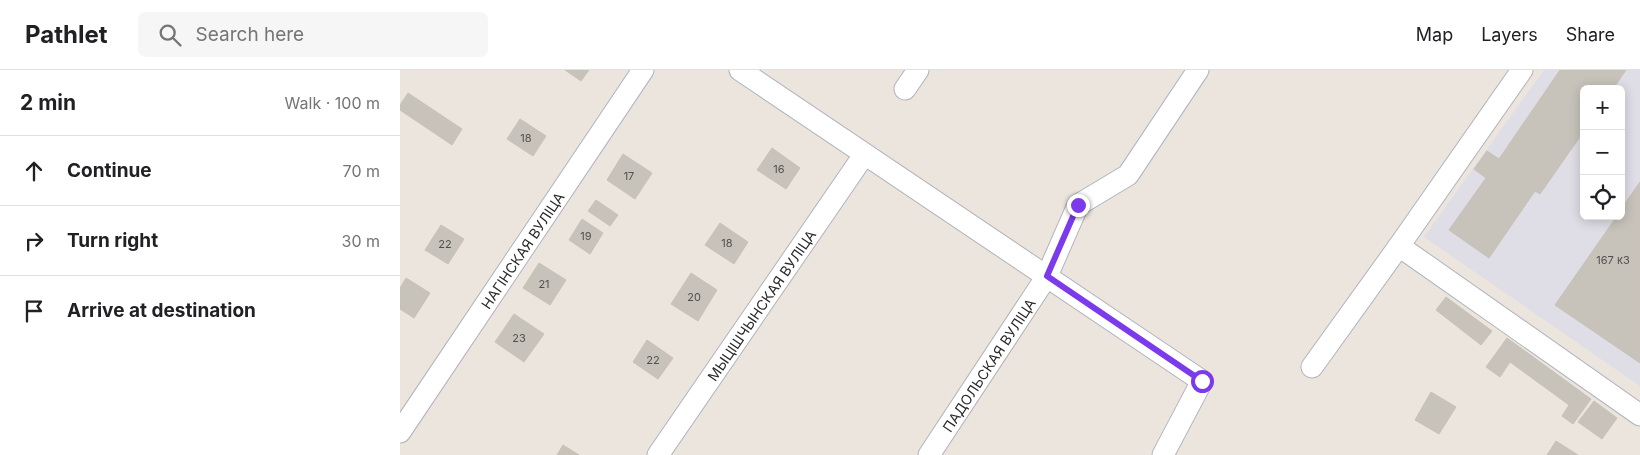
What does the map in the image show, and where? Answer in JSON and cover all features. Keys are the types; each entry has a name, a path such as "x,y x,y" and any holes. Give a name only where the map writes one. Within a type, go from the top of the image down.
{"street":[{"name":"НАГІНСКАЯ ВУЛІЦА","path":"400,432 643,70"},
{"path":"740,70 1202,381 1163,455"},
{"path":"905,89 918,70"},
{"name":"ПАДОЛЬСКАЯ ВУЛІЦА","path":"929,455 1047,276 1078,205 1128,175 1198,70"},
{"path":"1312,367 1522,70"},
{"name":"МЫЦІШЧЫНСКАЯ ВУЛІЦА","path":"658,455 864,155"},
{"path":"1399,246 1640,415"}],"shaded area":[{"path":"1544,70 1640,70 1640,386 1424,237"}],"building":[{"path":"565,70 589,70 581,81"},
{"path":"1560,70 1626,70 1616,85 1580,85 1580,137 1540,194 1535,191 1489,258 1449,230 1486,178 1474,169 1487,151 1499,159"},
{"path":"408,93 462,129 452,145 400,110 400,105"},
{"path":"520,119 546,136 533,156 507,139"},
{"path":"772,148 800,168 786,189 757,170"},
{"path":"623,154 652,173 635,199 607,180"},
{"path":"1640,182 1640,363 1555,305 1614,220 1625,220 1625,203"},
{"path":"596,200 618,215 610,226 588,211"},
{"path":"582,219 603,233 590,254 569,240"},
{"path":"720,223 748,242 734,264 705,245"},
{"path":"441,225 464,239 448,264 425,250"},
{"path":"539,263 566,280 550,305 523,288"},
{"path":"691,273 717,290 698,321 671,304"},
{"path":"406,278 430,293 414,318 400,309 400,288"},
{"path":"1446,297 1492,331 1481,345 1436,310"},
{"path":"514,314 544,334 524,362 495,342"},
{"path":"1507,338 1591,399 1573,424 1562,416 1569,405 1510,362 1500,377 1486,367"},
{"path":"647,340 673,358 658,379 633,362"},
{"path":"1431,392 1456,407 1439,434 1415,420"},
{"path":"1594,401 1617,418 1602,439 1578,422"},
{"path":"1556,441 1578,455 1547,455"},
{"path":"563,445 579,455 557,455"}],"route":[{"path":"1078,205 1047,276 1202,381"}]}
